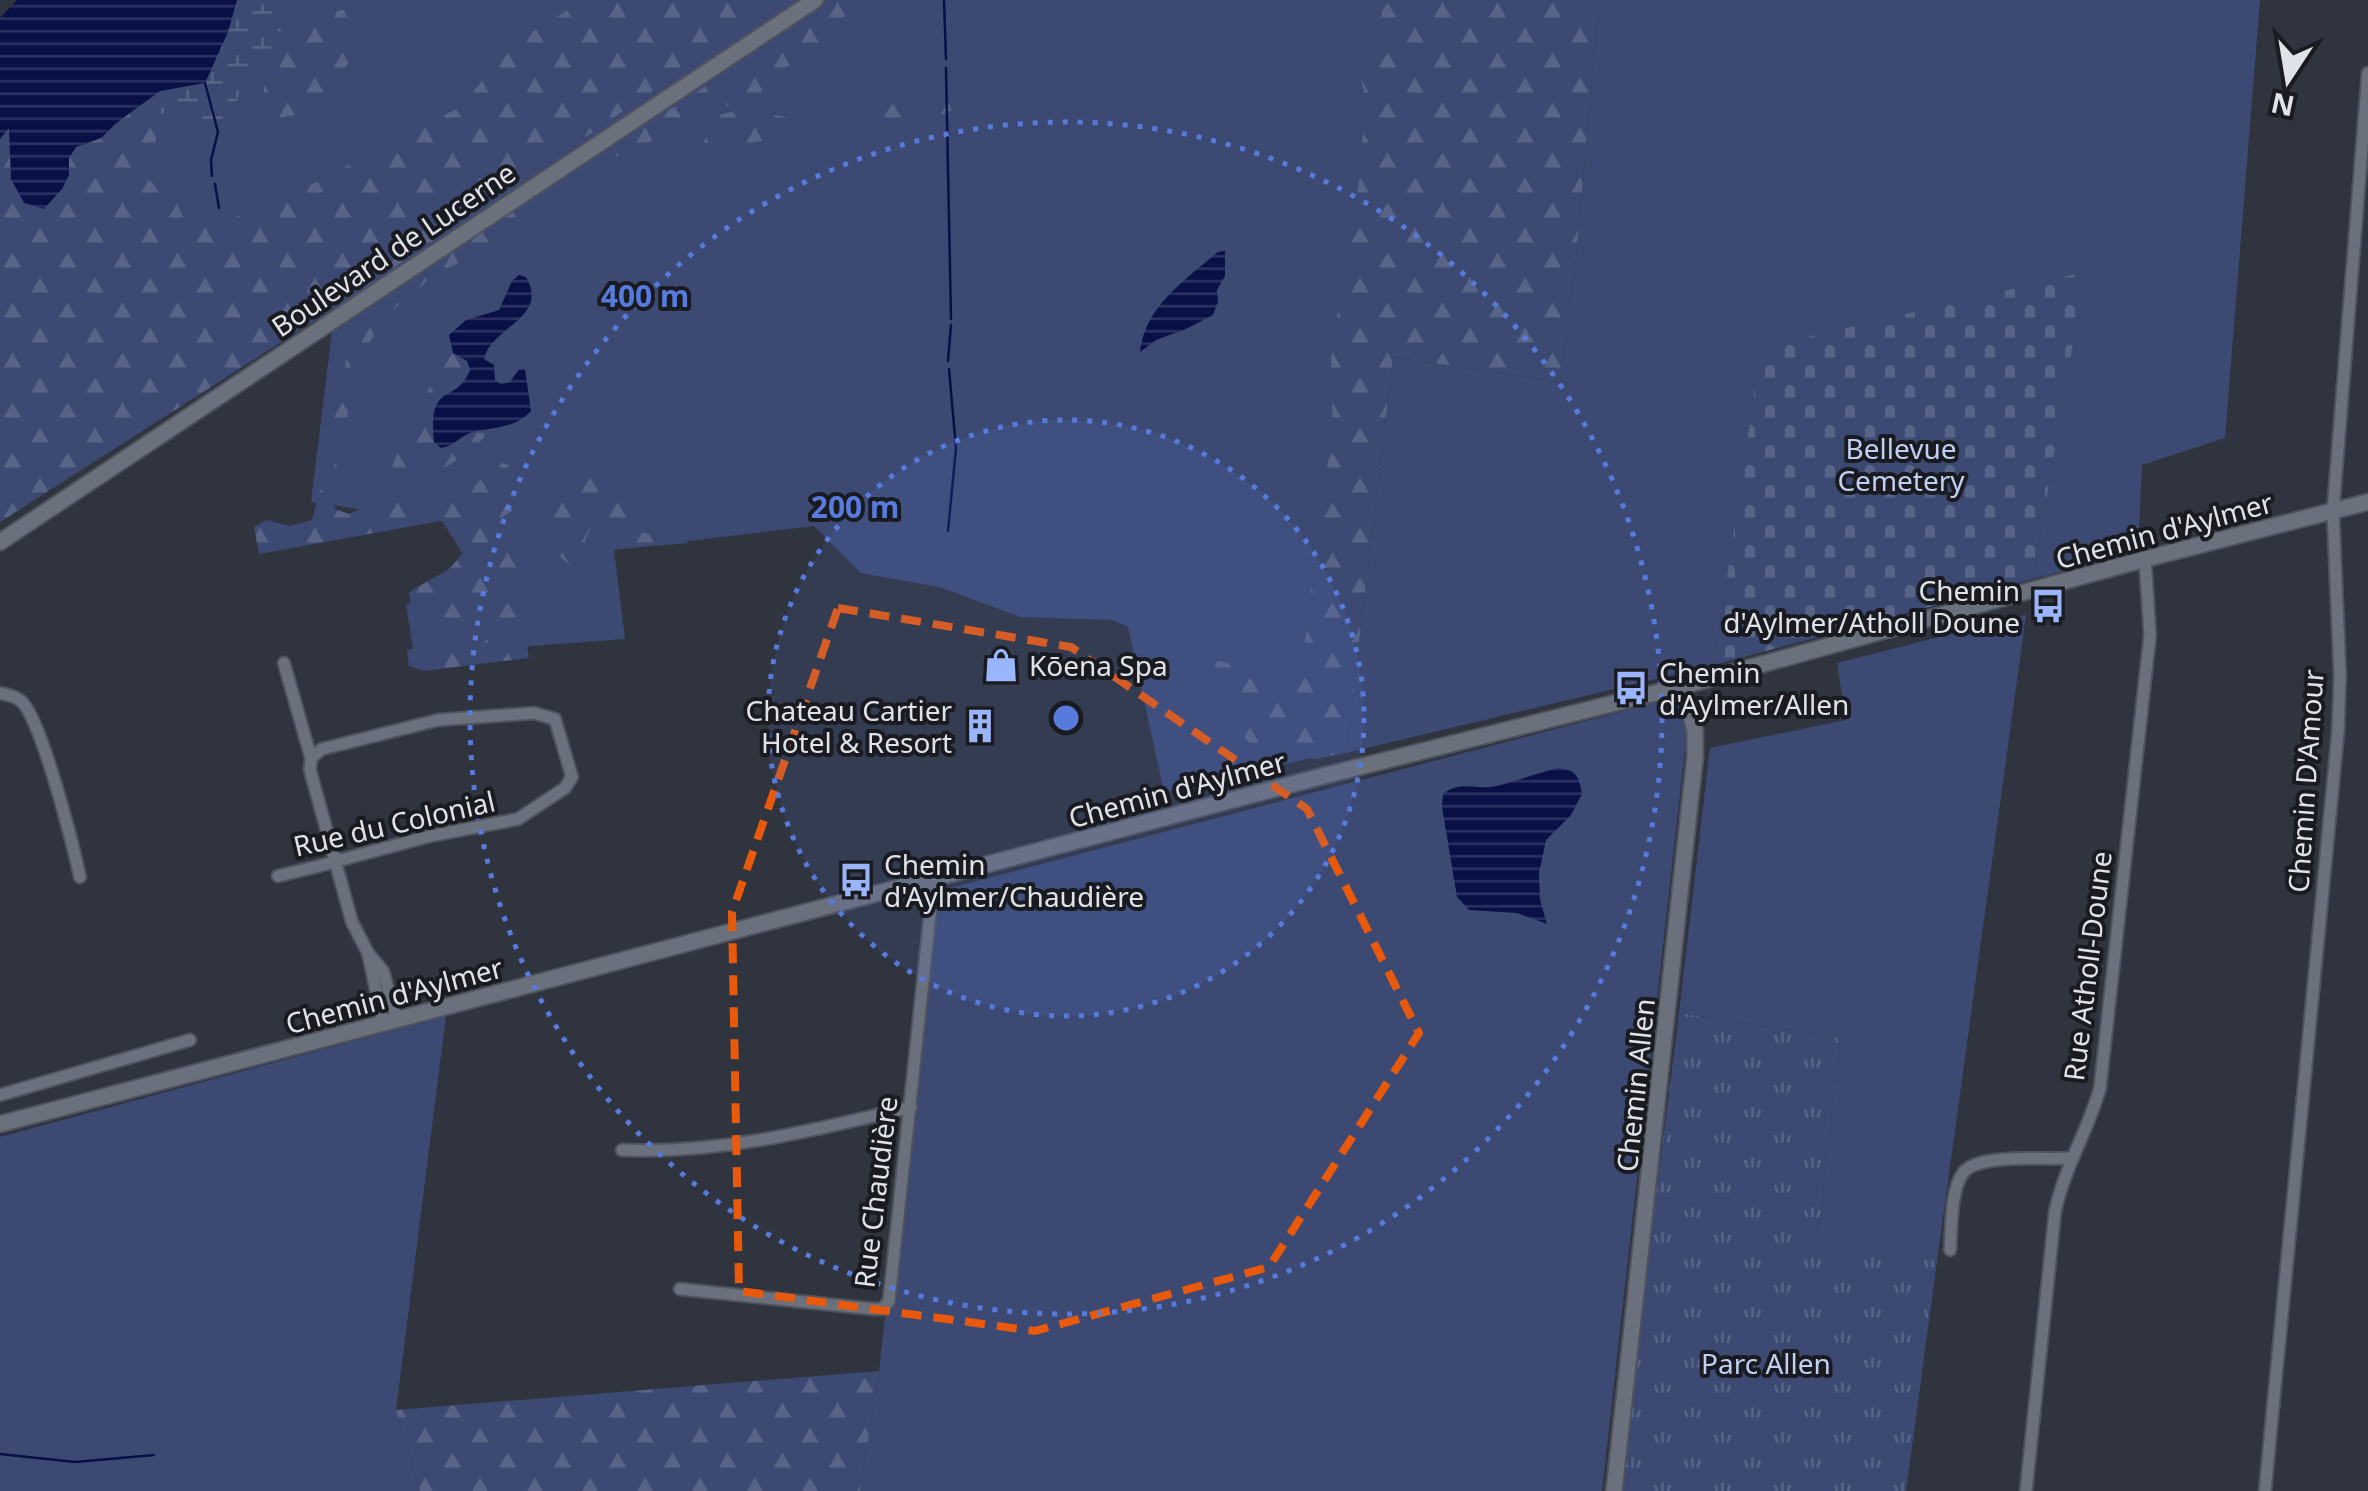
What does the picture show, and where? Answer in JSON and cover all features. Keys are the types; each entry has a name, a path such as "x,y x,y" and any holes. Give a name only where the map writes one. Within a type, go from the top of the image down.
{"main road":[{"name":"Boulevard de Lucerne","path":"0,542 815,0"},
{"name":"Chemin d'Aylmer","path":"0,1124 1330,774 1683,686 2368,502"},
{"name":"Chemin Allen","path":"1614,1491 1695,757 1695,731 1683,686"}],"street":[{"name":"Chemin D'Amour","path":"2265,1491 2338,732 2340,675 2333,511 2368,73"},
{"name":"Rue Atholl-Doune","path":"2026,1491 2054,1212 2070,1158 2093,1114 2100,1088 2150,636 2146,559"},
{"path":"284,663 311,758 310,770 333,862 352,922 383,971 390,1022"},
{"path":"0,693 21,701 28,712 64,812 80,877"},
{"name":"Rue du Colonial","path":"278,876 524,816 570,783 572,770 560,725 544,714 426,722 322,749 311,758"},
{"name":"Rue Chaudière","path":"680,1289 882,1309 889,1301 934,878"},
{"path":"0,1095 190,1040"},
{"path":"622,1150 746,1143 910,1107"},
{"path":"1950,1250 1957,1186 1972,1164 2070,1158"}],"highlighted area":[{"path":"838,608 1071,647 1307,809 1419,1033 1269,1267 1035,1331 739,1291 732,912"}],"green space":[{"path":"237,0 1391,0 1315,757 1164,792 1128,627 1112,620 1021,617 939,587 861,573 814,526 614,550 625,639 414,655 406,605 471,567 442,521 311,502 335,307 240,291 132,236 133,110 228,32"},
{"path":"237,0 269,8 281,27 280,37 240,84 236,109 225,129 210,127 188,113 158,114 148,99 160,91 180,89 216,60"},
{"path":"584,0 786,0 336,307 0,522 0,139 10,127 11,180 69,175 69,158 76,147 101,138 148,99 158,114 165,114 152,151 148,180 174,197 183,217 161,236 159,248 174,244 195,226 222,223 301,190 462,106 510,46"},
{"path":"836,0 881,0 866,12 835,20 838,50 834,58 775,72 757,98 668,121 662,115"},
{"path":"1383,0 1599,0 1576,258 1560,382 1393,357 1346,753 1316,759 1292,756 1296,731 1257,751 1227,709 1214,660 1293,679 1305,641 1322,491 1333,439 1331,354 1361,170 1365,98 1359,66 1365,45 1380,31"},
{"path":"1599,0 2260,0 2225,438 2142,465 2138,551 2033,579 2084,273 1762,348 1714,665 1346,753 1393,357 1560,382 1576,258"},
{"path":"344,10 358,44 343,72 295,115 278,118 264,94 271,72 286,49 314,20"},
{"path":"941,94 952,99 952,110 885,122 887,106"},
{"path":"760,104 774,115 797,119 795,128 737,146 704,142 716,116"},
{"path":"653,118 660,130 654,140 615,157 563,196 524,216 472,256 433,276 382,319 362,358 338,452 336,472 340,480 333,499 335,509 349,514 380,500 436,501 475,486 497,461 508,465 513,481 531,498 494,523 495,536 508,547 525,553 530,571 522,603 529,658 424,671 409,666 407,650 418,647 438,651 488,639 486,626 476,619 452,627 433,614 425,619 424,628 414,627 409,592 449,569 466,550 446,520 259,554 254,527 266,520 290,526 312,520 326,482 347,350 339,327"},
{"name":"Bellevue Cemetery","path":"2085,272 2033,579 1714,665 1761,348"},
{"path":"453,353 467,361 469,370 455,395 449,447 468,434 489,432 458,459 431,475 405,483 394,481 391,471 412,411 421,404"},
{"path":"626,471 629,522 643,532 689,543 627,548 595,516 585,541 588,560 574,569 558,555 554,481 576,474"},
{"path":"2026,615 1937,1261 1817,1245 1840,1038 1679,1013 1710,748 1846,720 1837,663"},
{"path":"1677,697 1689,713 1602,1491 860,1491 879,1371 931,893"},
{"name":"Parc Allen","path":"1679,1013 1840,1038 1817,1244 1937,1261 1906,1491 1623,1491"},
{"path":"446,1016 396,1410 420,1491 0,1491 0,1137"},
{"path":"879,1371 860,1491 420,1491 396,1410"}],"shaded area":[{"path":"17,0 237,0 228,32 205,83 160,91 101,138 76,147 69,158 69,175 62,189 44,209 24,203 11,179 9,128 0,139 0,18"},
{"path":"1225,251 1225,276 1217,290 1213,315 1156,340 1140,352 1150,321 1168,295 1218,252"},
{"path":"519,275 526,277 530,303 525,313 496,339 484,359 494,365 495,380 501,384 510,382 519,369 525,369 531,411 510,424 470,433 441,448 434,442 435,409 444,396 458,388 470,370 467,361 453,353 449,335 466,320 499,310 512,281"},
{"path":"1558,768 1576,775 1582,794 1571,815 1546,840 1539,873 1540,900 1547,924 1517,913 1469,910 1457,897 1443,794 1456,787 1496,786"}],"waterway":[{"path":"944,0 946,59"},
{"path":"946,68 951,319"},
{"path":"205,83 218,132 211,160 212,176"},
{"path":"215,184 219,208"},
{"path":"948,361 951,325"},
{"path":"948,531 956,448 949,369"},
{"path":"0,1454 75,1462 154,1455"}],"place":[{"name":"Chemin d'Aylmer/Atholl Doune","path":"2048,606"},
{"name":"Kōena Spa","path":"1001,665"},
{"name":"Chemin d'Aylmer/Allen","path":"1631,688"},
{"name":"Chateau Cartier Hotel & Resort","path":"980,726"},
{"name":"Chemin d'Aylmer/Chaudière","path":"856,880"}]}
